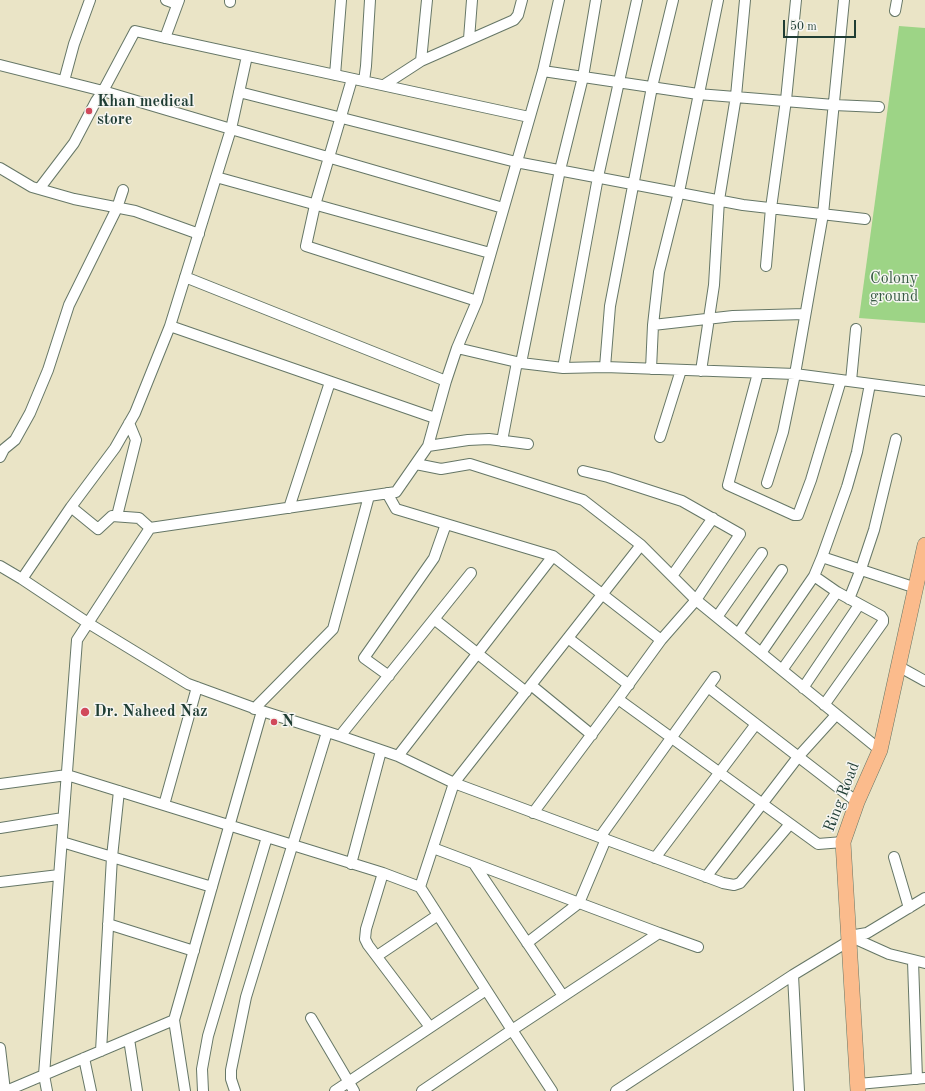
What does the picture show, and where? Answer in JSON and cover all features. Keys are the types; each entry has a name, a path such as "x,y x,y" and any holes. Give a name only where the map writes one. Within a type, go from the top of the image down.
{"highway":[{"name":"Ring Road","path":"858,1088 843,842 857,802 880,750 925,545"}],"street":[{"path":"64,81 74,44 90,0"},
{"path":"165,38 178,2 166,0"},
{"path":"335,75 341,0"},
{"path":"364,81 370,0"},
{"path":"421,61 427,0"},
{"path":"469,39 472,0"},
{"path":"384,85 421,61 514,20 518,16 522,0"},
{"path":"47,1091 44,1075 77,640 150,528 396,492 428,446 435,418 457,348 477,301 543,71 559,0"},
{"path":"502,441 560,170 583,77 596,0"},
{"path":"563,368 598,177 636,0"},
{"path":"604,367 610,306 652,87 673,0"},
{"path":"651,369 653,325 659,272 679,192 718,0"},
{"path":"701,371 714,285 719,200 736,96 745,0"},
{"path":"766,266 786,100 796,0"},
{"path":"767,483 783,432 795,374 823,214 844,0"},
{"path":"895,11 897,0"},
{"path":"39,189 74,143 135,31 529,116"},
{"path":"22,579 71,507 115,448 135,413 170,326 199,234 231,129 247,56"},
{"path":"0,65 103,91 503,208"},
{"path":"543,71 698,94 834,105 879,107"},
{"path":"352,79 315,205 306,246 477,301"},
{"path":"239,92 516,162 743,205 865,219"},
{"path":"0,168 32,187 74,199 135,211 199,234"},
{"path":"216,177 490,253"},
{"path":"0,457 4,449 15,440 30,413 48,370 69,305 117,208 123,190"},
{"path":"185,277 446,381"},
{"path":"653,325 709,318 805,314"},
{"path":"170,326 435,418"},
{"path":"758,373 728,485 794,515 798,515 846,381 856,329"},
{"path":"457,348 519,363 563,368 604,367 795,374 925,391"},
{"path":"660,437 681,370"},
{"path":"290,508 330,382"},
{"path":"761,653 814,576 822,557 847,487 857,452 870,384"},
{"path":"117,516 136,440 129,423"},
{"path":"849,599 874,530 896,439"},
{"path":"428,446 468,440 502,441 528,444"},
{"path":"416,464 441,469 470,464 583,500 641,544 696,600 880,750"},
{"path":"533,812 592,735 661,640 696,600 740,534 682,501 608,477 583,471"},
{"path":"387,494 396,509 553,556 661,640"},
{"path":"185,1091 174,1020 229,826 258,710 333,629 369,496"},
{"path":"71,507 98,530 112,516 139,518 150,528"},
{"path":"672,576 713,518"},
{"path":"389,676 364,658 434,558 446,524"},
{"path":"420,887 454,783 641,544"},
{"path":"717,617 762,553"},
{"path":"398,756 553,556"},
{"path":"822,557 916,588"},
{"path":"0,566 88,623 188,684 258,710 398,756 454,783 723,883 734,885 740,883 790,824"},
{"path":"738,634 782,570"},
{"path":"340,736 471,573"},
{"path":"814,576 836,592 881,616 883,619 883,622 824,705"},
{"path":"782,670 836,592"},
{"path":"803,688 859,605"},
{"path":"434,619 477,653 592,735"},
{"path":"568,638 629,685"},
{"path":"898,666 925,681"},
{"path":"527,943 579,903 603,838 715,677"},
{"path":"164,805 197,687"},
{"path":"708,687 857,802"},
{"path":"618,699 818,844 843,842"},
{"path":"706,877 798,757 836,714"},
{"path":"655,858 756,724"},
{"path":"235,1091 231,1079 231,1070 246,997 327,732"},
{"path":"351,864 381,750"},
{"path":"0,784 67,775 292,845 420,887 552,1091"},
{"path":"101,1051 112,857 119,791"},
{"path":"0,828 64,818"},
{"path":"203,1091 202,1069 208,1036 267,838"},
{"path":"62,842 212,887"},
{"path":"433,848 698,948"},
{"path":"894,857 909,908"},
{"path":"474,864 563,996"},
{"path":"0,882 59,874"},
{"path":"382,874 366,930 365,939 430,1027"},
{"path":"616,1091 849,938 867,933 925,898"},
{"path":"377,956 438,915"},
{"path":"108,924 194,951"},
{"path":"422,1091 563,996 659,934"},
{"path":"849,938 889,954 925,964"},
{"path":"858,1088 921,1079 914,961"},
{"path":"793,975 800,1091"},
{"path":"335,1091 486,990"},
{"path":"311,1018 354,1091"},
{"path":"0,1048 6,1091 174,1020"},
{"path":"129,1039 137,1091"},
{"path":"84,1058 91,1091"}],"green space":[{"name":"Colony ground","path":"899,26 925,28 925,323 859,318"}],"place":[{"name":"Khan medical store","path":"89,111"},
{"name":"Dr. Naheed Naz","path":"85,712"},
{"name":"N","path":"274,722"}]}
